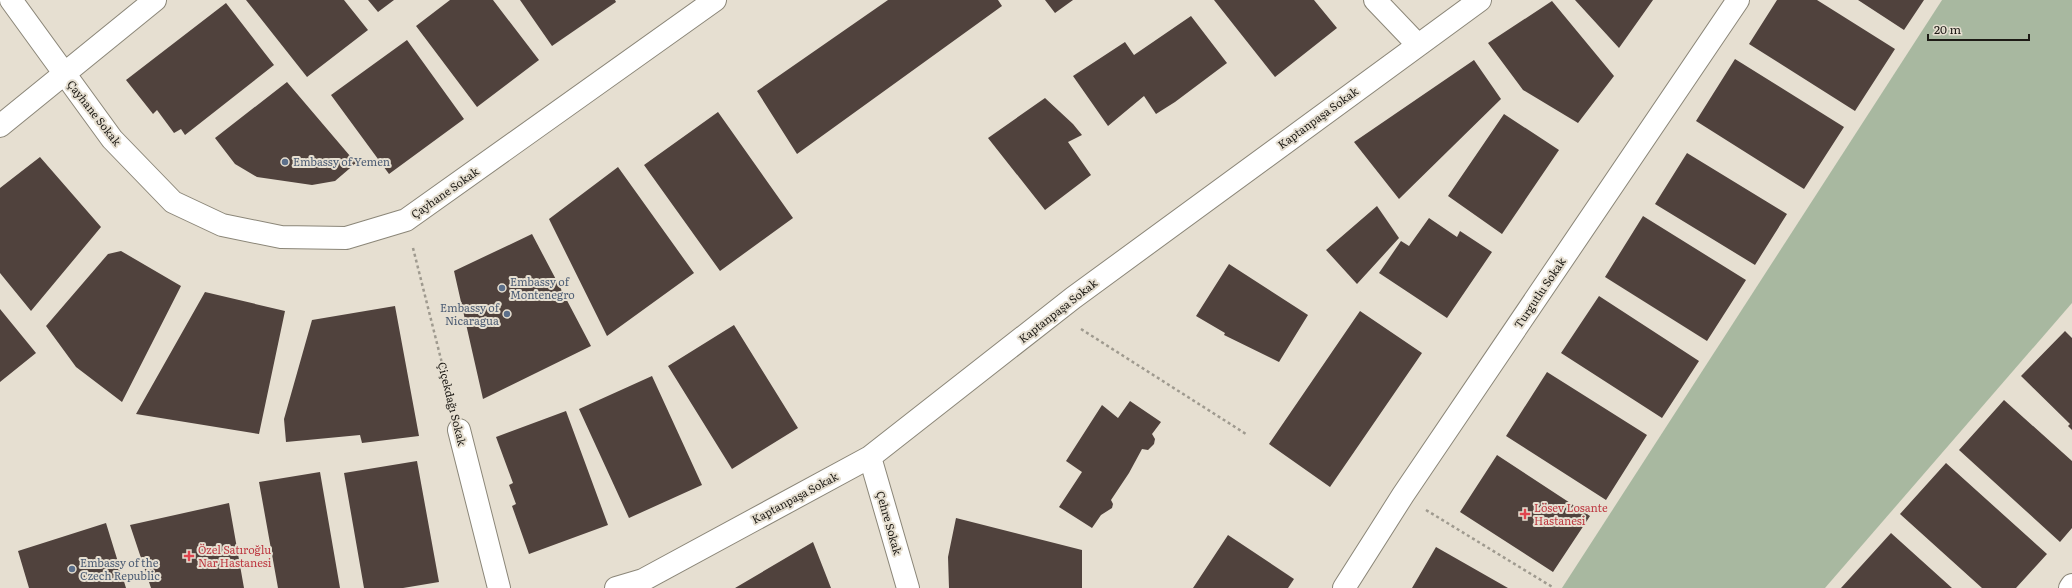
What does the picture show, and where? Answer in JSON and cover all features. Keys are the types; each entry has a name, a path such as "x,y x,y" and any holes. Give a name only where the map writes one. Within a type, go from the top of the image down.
{"street":[{"name":"Çayhane Sokak","path":"11,0 64,75 112,139 173,202 222,224 281,237 346,238 406,220 715,0"},
{"path":"0,126 155,0"},
{"path":"1375,0 1418,45"},
{"name":"Kaptanpaşa Sokak","path":"616,588 643,580 870,458 1056,312 1480,0"},
{"name":"Turgutlu Sokak","path":"1344,588 1403,495 1736,3"},
{"name":"Çiçekdağı Sokak","path":"458,430 499,588"},
{"name":"Çehre Sokak","path":"870,458 908,588"}],"path":[{"name":"Çiçekdağı Sokak","path":"406,220 458,430"},
{"path":"1056,312 1246,434"},
{"path":"1403,495 1554,588"}],"green space":[{"path":"1942,0 2072,0 2072,303 1825,588 1562,588"}],"building":[{"path":"246,0 344,0 368,30 307,77"},
{"path":"368,0 394,0 378,12"},
{"path":"450,0 493,0 539,60 477,107 416,26"},
{"path":"520,0 615,0 616,2 552,46"},
{"path":"888,0 998,0 1002,6 797,154 757,91"},
{"path":"1045,0 1073,0 1055,13"},
{"path":"1214,0 1314,0 1337,28 1275,77"},
{"path":"1575,0 1653,0 1619,48"},
{"path":"1777,0 1817,0 1895,49 1855,111 1749,44"},
{"path":"1858,0 1924,0 1904,30"},
{"path":"1552,1 1614,76 1578,123 1523,90 1488,43"},
{"path":"226,3 274,65 185,135 181,129 174,133 157,110 153,114 126,80"},
{"path":"1191,16 1227,63 1175,102 1156,114 1144,96 1108,126 1073,76 1125,42 1134,55"},
{"path":"407,40 464,119 389,174 331,95"},
{"path":"1735,59 1844,127 1804,189 1696,121"},
{"path":"1474,60 1501,99 1399,199 1354,142"},
{"path":"287,82 356,163 335,181 312,185 257,177 235,164 215,138"},
{"path":"1045,98 1073,124 1082,135 1068,142 1091,175 1045,210 988,138"},
{"path":"718,112 793,218 720,271 644,165"},
{"path":"1504,114 1559,150 1502,234 1448,196"},
{"path":"1687,153 1787,214 1755,265 1655,204"},
{"path":"40,157 101,227 31,311 0,273 0,188"},
{"path":"618,167 694,273 607,336 549,219"},
{"path":"1377,206 1399,238 1357,284 1326,250"},
{"path":"1643,216 1746,280 1707,341 1605,277"},
{"path":"1429,218 1457,237 1460,231 1492,252 1447,318 1379,273 1401,241 1409,246"},
{"path":"532,234 591,346 483,399 454,271"},
{"path":"121,251 181,286 122,402 76,367 46,326 108,254"},
{"path":"1229,264 1308,315 1279,362 1224,335 1225,333 1196,316"},
{"path":"205,292 285,311 259,434 136,414"},
{"path":"1599,296 1699,361 1662,418 1561,353"},
{"path":"395,306 419,436 362,443 360,435 286,442 284,419 312,320"},
{"path":"0,309 36,353 0,382"},
{"path":"1360,311 1422,353 1330,487 1269,444"},
{"path":"734,325 798,428 732,469 668,366"},
{"path":"2065,331 2072,338 2072,430 2068,426 2070,424 2021,376"},
{"path":"1547,372 1647,435 1606,500 1506,436"},
{"path":"652,376 702,485 629,518 579,409"},
{"path":"2004,400 2072,461 2072,528 2060,542 1959,450"},
{"path":"1130,401 1161,422 1152,434 1155,439 1154,444 1148,450 1142,449 1129,473 1111,500 1113,504 1112,508 1101,515 1092,528 1059,507 1082,472 1066,461 1102,405 1118,418"},
{"path":"566,411 608,525 529,554 512,506 516,504 509,485 513,483 496,437"},
{"name":"Lösev Losante Hastanesi","path":"1497,455 1590,516 1553,572 1460,512"},
{"path":"417,461 439,582 403,588 364,588 344,473"},
{"path":"1946,463 2047,554 2016,588 1982,588 1900,514"},
{"path":"320,472 340,588 278,588 259,482"},
{"name":"Özel Satıroğlu Nar Hastanesi","path":"229,503 244,588 151,588 130,525"},
{"path":"956,518 1082,550 1082,588 949,588 948,557"},
{"name":"Embassy of the Czech Republic","path":"106,523 126,588 29,588 18,551"},
{"path":"1891,533 1952,588 1841,588"},
{"path":"1228,535 1294,579 1288,588 1193,588"},
{"path":"813,542 831,588 735,588"},
{"path":"1436,547 1508,588 1412,588"}],"place":[{"name":"Embassy of Yemen","path":"285,162"},
{"name":"Embassy of Montenegro","path":"502,288"},
{"name":"Embassy of Nicaragua","path":"507,314"},
{"name":"Lösev Losante Hastanesi","path":"1525,514"},
{"name":"Özel Satıroğlu Nar Hastanesi","path":"189,556"},
{"name":"Embassy of the Czech Republic","path":"72,569"}]}
